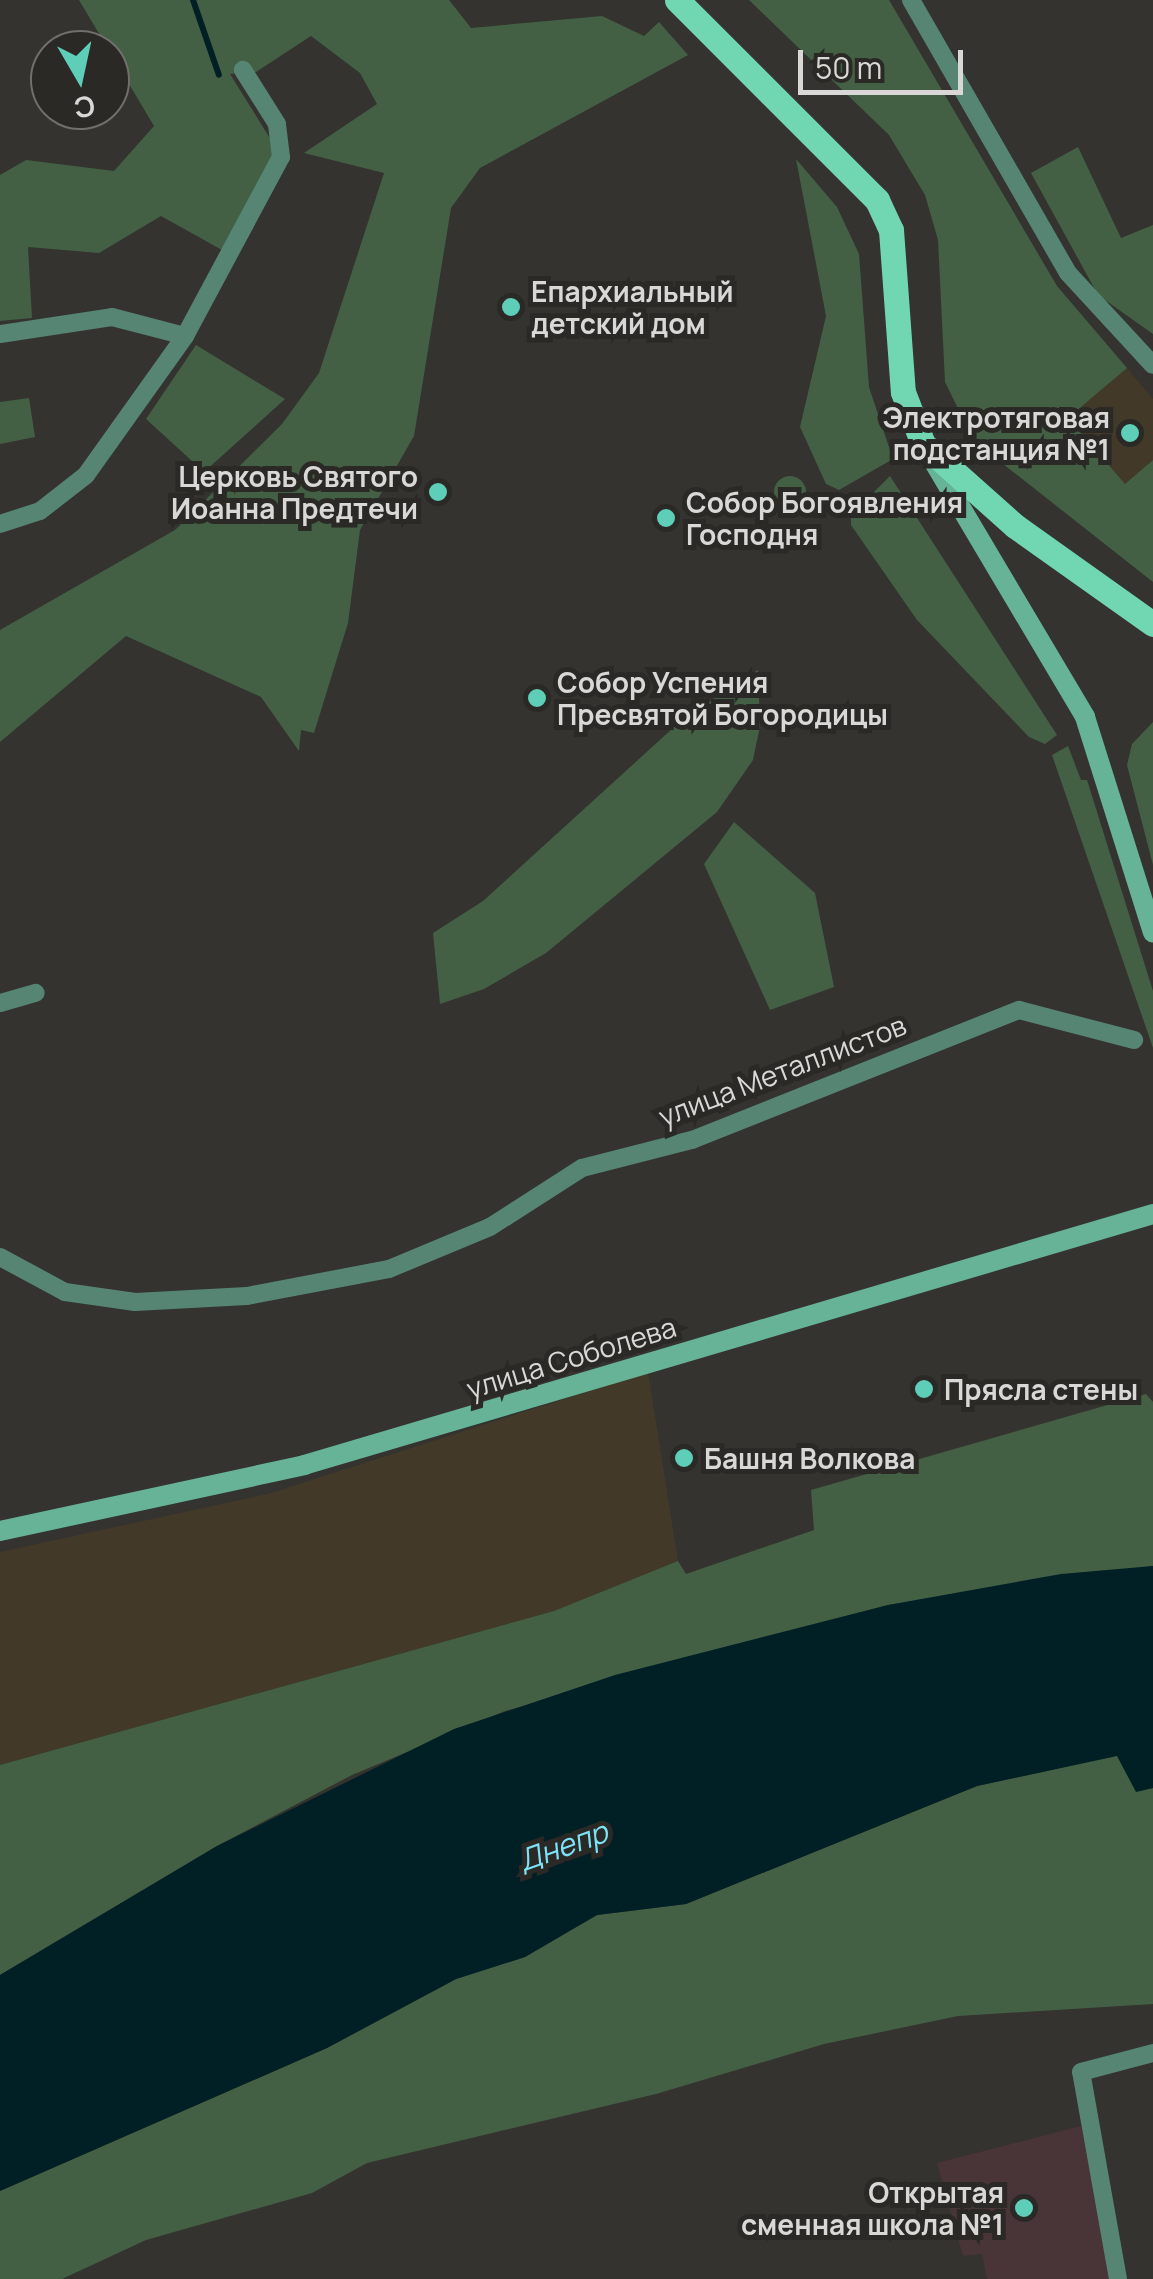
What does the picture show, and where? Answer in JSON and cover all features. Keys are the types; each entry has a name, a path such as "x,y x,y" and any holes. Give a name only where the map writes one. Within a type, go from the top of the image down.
{"main road":[{"path":"677,0 877,200 890,230 903,392 923,444 1085,717 1153,933"},
{"path":"923,444 1001,514 1153,624"},
{"name":"улица Соболева","path":"0,1532 304,1465 1153,1214"}],"street":[{"path":"911,0 1068,272 1153,365"},
{"path":"0,524 40,512 86,475 185,336 282,158 277,124 243,70"},
{"path":"0,334 112,317 185,336"},
{"path":"0,1003 36,993"},
{"name":"улица Металлистов","path":"0,1257 65,1292 135,1302 247,1296 389,1269 490,1227 582,1168 692,1140 1019,1010 1134,1040"},
{"path":"1118,2279 1081,2072 1153,2053"}],"shaded area":[{"path":"1127,368 1153,399 1153,460 1125,485 1068,418"},
{"path":"648,1372 678,1561 554,1611 0,1765 0,1552 268,1494"},
{"name":"Открытая сменная школа №1","path":"1081,2126 1112,2279 987,2279 982,2254 963,2256 937,2163"}],"green space":[{"path":"79,0 449,0 471,28 602,16 644,36 659,22 688,55 480,168 451,208 414,436 360,530 348,623 314,733 301,730 299,751 261,697 126,636 0,742 0,630 175,530 282,424 319,373 384,173 304,153 377,104 360,73 311,36 256,72 230,74 276,148 222,250 161,216 99,253 28,247 32,318 0,321 0,175 26,160 114,171 154,126 130,86 130,30 97,30"},
{"path":"749,0 889,0 1057,286 1127,368 1068,418 1125,484 1153,460 1153,582 974,441 945,382 938,240 925,195 889,135"},
{"path":"1078,147 1121,238 1153,225 1153,334 1098,295 1031,173"},
{"path":"796,159 837,207 859,254 869,387 893,459 839,490 826,484 800,427 826,316"},
{"path":"196,345 285,399 204,472 146,419"},
{"path":"29,398 35,437 0,444 0,402"},
{"path":"790,476 802,480 806,492 802,504 790,508 778,504 774,492 778,480"},
{"path":"890,476 1057,735 1045,744 1029,737 917,620 851,525 851,515"},
{"path":"758,670 760,726 753,760 717,812 546,953 484,989 440,1004 433,933 483,901 684,718"},
{"path":"1153,722 1153,865 1127,765 1132,744"},
{"path":"1068,746 1081,780 1087,780 1153,991 1153,1048 1052,755"},
{"path":"734,822 815,893 834,987 770,1010 704,864"},
{"path":"1146,1394 1153,1402 1153,1566 888,1605 505,1711 352,1775 217,1846 0,1975 0,1765 554,1611 678,1561 686,1574 814,1530 811,1490"},
{"path":"1118,1755 1136,1791 1153,1788 1153,2004 958,2016 824,2044 656,2094 367,2163 312,2193 146,2240 62,2279 0,2279 0,2191 327,2048 456,1979 525,1957 597,1915 686,1904 977,1786"}],"water":[{"name":"Днепр","path":"1153,1566 1153,1788 1136,1792 1117,1756 977,1786 686,1904 597,1915 525,1957 456,1979 327,2048 0,2191 0,1975 217,1846 454,1729 615,1675 888,1605 1061,1574"}],"waterway":[{"path":"193,0 219,75"}],"place":[{"name":"Епархиальный детский дом","path":"511,307"},
{"name":"Электротяговая подстанция №1","path":"1130,433"},
{"name":"Церковь Святого Иоанна Предтечи","path":"438,492"},
{"name":"Собор Богоявления Господня","path":"666,518"},
{"name":"Собор Успения Пресвятой Богородицы","path":"537,698"},
{"name":"Прясла стены","path":"924,1389"},
{"name":"Башня Волкова","path":"684,1458"},
{"name":"Открытая сменная школа №1","path":"1024,2208"}]}
